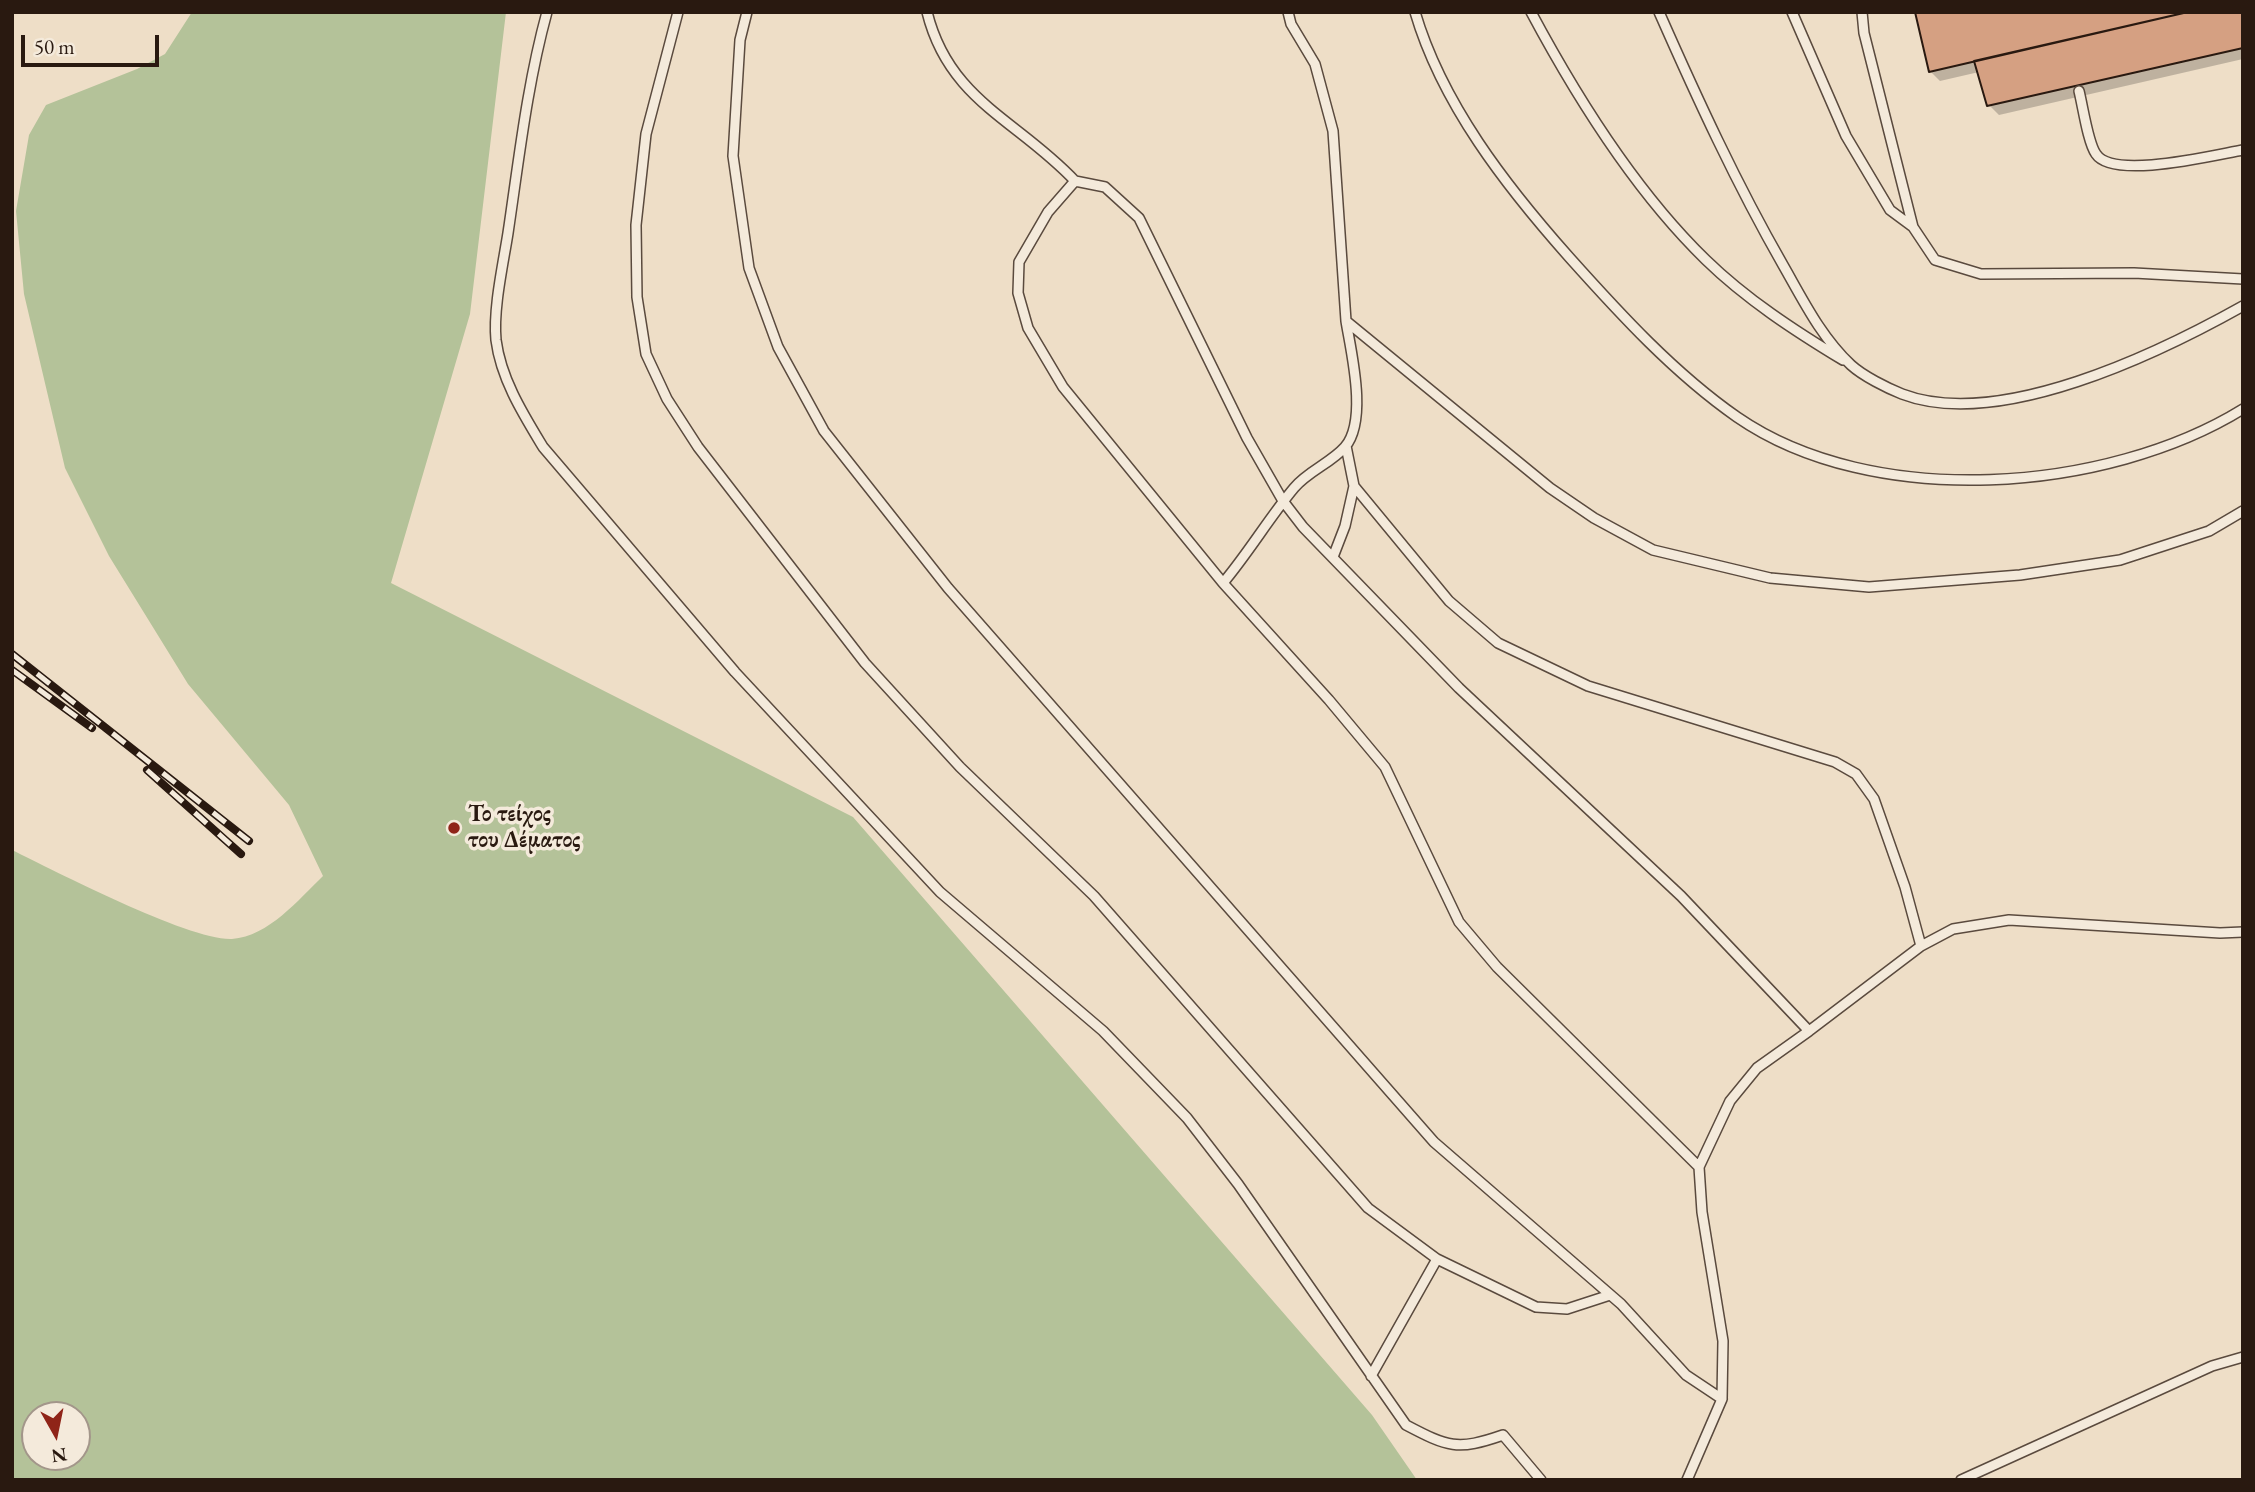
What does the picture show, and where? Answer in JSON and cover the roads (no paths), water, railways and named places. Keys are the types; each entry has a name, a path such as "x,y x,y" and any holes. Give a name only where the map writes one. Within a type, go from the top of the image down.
{"lane":[{"path":"547,12 532,66 501,278 496,338 503,369 522,412 543,447 735,672 940,892 1103,1031 1187,1118 1238,1184 1406,1425 1441,1443 1470,1446 1503,1435 1541,1480"},
{"path":"678,12 646,134 636,225 637,297 646,354 667,399 698,447 865,663 960,766 1094,896 1368,1208 1437,1259 1536,1307 1567,1309 1610,1295"},
{"path":"747,12 740,40 733,156 749,268 778,347 824,432 948,588 1434,1142 1610,1295 1686,1375 1721,1399"},
{"path":"927,12 934,42 966,90 1054,159 1075,181 1105,187 1139,218 1201,349 1283,501 1332,557 1459,688 1681,896 1809,1031"},
{"path":"1288,12 1291,24 1315,64 1333,131 1346,321 1357,409 1346,446 1354,486 1345,526 1332,557"},
{"path":"1415,12 1427,51 1454,100 1504,177 1552,237 1604,295 1686,377 1739,418 1778,440 1851,465 1913,478 1978,482 2097,466 2157,450 2221,422 2243,409"},
{"path":"1531,12 1559,64 1647,194 1706,261 1786,325 1902,394 1953,403 2008,398 2102,374 2172,345 2243,306"},
{"path":"1659,12 1709,124 1761,228 1816,324 1853,366"},
{"path":"1792,12 1846,136 1890,210 1913,227 1936,260 1981,274 2134,273 2243,279"},
{"path":"1862,12 1864,33 1913,227"},
{"path":"2079,91 2095,154 2108,163 2134,167 2243,150"},
{"path":"1075,181 1048,212 1018,262 1018,293 1028,328 1063,387 1223,583 1329,700 1385,768 1459,922 1497,967 1699,1167"},
{"path":"1346,321 1550,488 1594,518 1653,550 1770,578 1869,587 2020,575 2120,560 2209,531 2243,511"},
{"path":"1223,583 1252,550 1283,501 1298,483 1346,446"},
{"path":"1354,486 1449,601 1498,643 1588,686 1835,762 1856,774 1874,799 1905,887 1921,946"},
{"path":"1686,1480 1721,1399 1723,1341 1702,1212 1699,1167 1730,1101 1757,1068 1921,946 1953,929 2009,920 2243,932"},
{"path":"1371,1376 1437,1259"},
{"path":"1961,1480 2212,1366 2243,1357"}],"railway":[{"path":"12,654 249,841"},
{"path":"12,670 92,728"},
{"path":"147,770 241,854"}],"place":[{"name":"Το τείχος του Δέματος","path":"454,828"}]}
